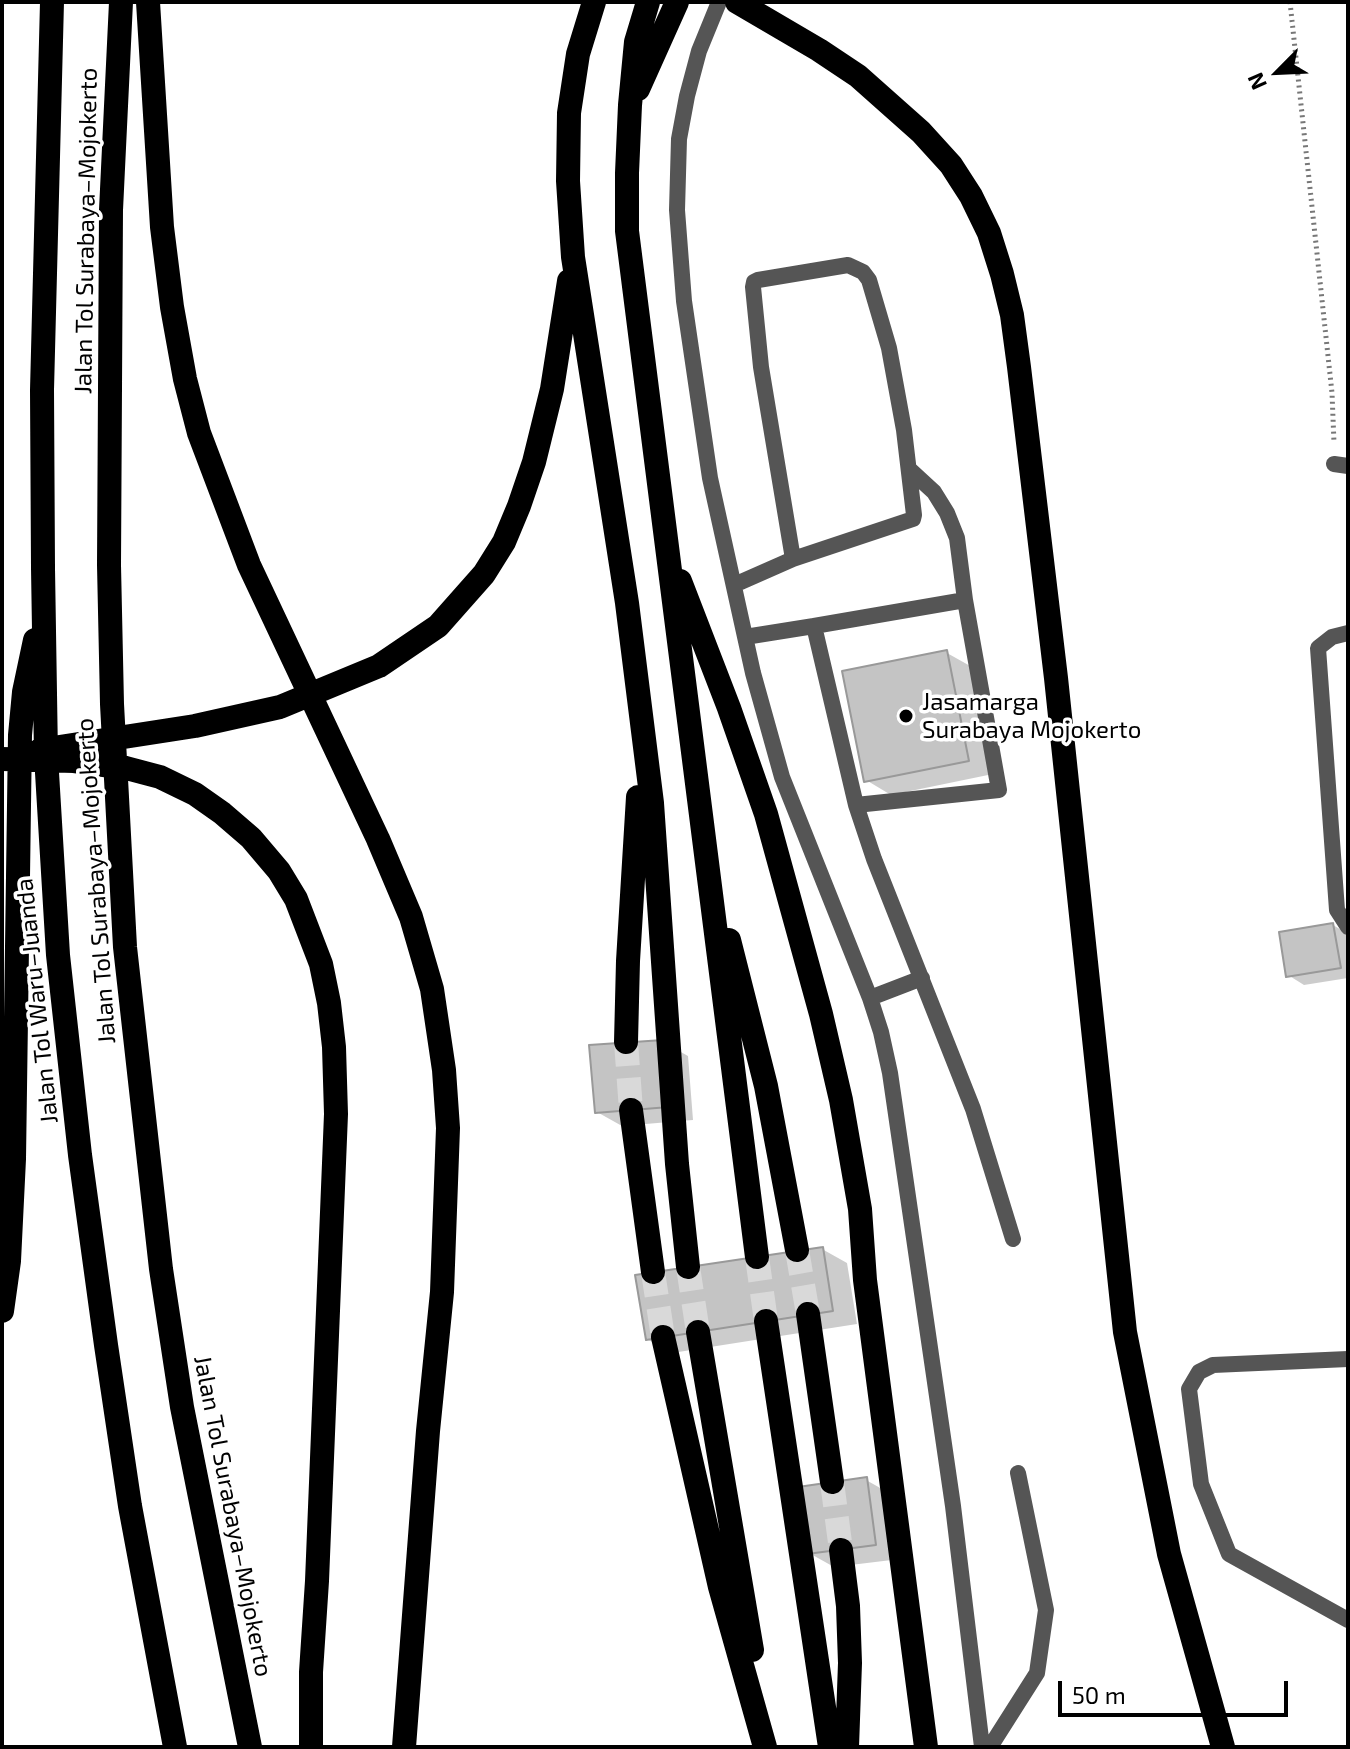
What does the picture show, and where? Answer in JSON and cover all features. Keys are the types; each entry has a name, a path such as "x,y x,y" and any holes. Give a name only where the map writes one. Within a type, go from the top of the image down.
{"highway":[{"name":"Jalan Tol Waru–Juanda","path":"52,2 42,390 43,611 46,756 58,955 80,1155 106,1345 130,1506 175,1747"},
{"name":"Jalan Tol Surabaya–Mojokerto","path":"121,2 111,210 109,565 112,704 125,947 161,1269 182,1407 250,1747"},
{"path":"148,2 162,227 185,379 207,457 249,565 378,839 411,917 432,989 444,1070 448,1128 442,1292 404,1747"},
{"path":"594,2 578,54 569,113 568,181 573,257 627,603 652,803 677,1164 688,1267"},
{"path":"648,2 636,42 630,105 627,231 757,1257"},
{"path":"630,105 677,2"},
{"path":"746,7 858,76 921,132 951,165 971,196 989,233 1002,274 1012,315 1019,367 1054,663 1125,1332 1169,1554 1223,1747"},
{"path":"2,757 195,726 280,707 379,666 438,626 484,574 504,542 519,506 534,462 552,389 573,257"},
{"path":"666,546 766,814 818,1000 841,1100 860,1209 865,1280 926,1747"},
{"path":"2,1311 11,1232 20,735 24,692 43,611"},
{"path":"626,1042 638,808 638,691"},
{"path":"2,757 126,768 160,777 195,794 251,838 279,871 296,899 321,964 334,1047 336,1114 311,1672 311,1747"},
{"path":"707,861 766,1086 797,1250"},
{"path":"631,1110 653,1272"},
{"path":"808,1314 832,1482"},
{"path":"766,1321 830,1747"},
{"path":"698,1332 767,1747"},
{"path":"663,1337 717,1572 767,1747"},
{"path":"841,1550 848,1606 850,1663 847,1747"}],"lane":[{"path":"719,2 699,51 687,96 679,139 677,210 684,301 710,478 745,637 782,777 881,1032 953,1506 982,1747"},
{"path":"734,585 793,559 913,519 909,469 889,348 869,280 863,272 848,265 754,282 761,367 793,559"},
{"path":"856,805 999,790 957,538 934,492 909,469"},
{"path":"745,637 965,600"},
{"path":"814,626 856,805 973,1109 1013,1239"},
{"path":"1348,633 1332,637 1318,648 1337,910 1348,927"},
{"path":"870,998 922,978"},
{"path":"1348,1359 1213,1365 1199,1372 1189,1389 1201,1484 1229,1554 1348,1620"},
{"path":"990,1747 1037,1673 1046,1610 1018,1473"}],"path":[{"path":"1290,2 1341,465"}],"building":[{"name":"Jasamarga Surabaya Mojokerto","path":"947,650 969,761 864,782 842,671"},
{"path":"1333,923 1341,968 1286,977 1279,932"},
{"path":"663,1040 669,1107 595,1113 589,1045"},
{"path":"823,1247 833,1311 646,1340 635,1275"},
{"path":"867,1477 876,1545 807,1554 798,1487"}],"tunnel":[{"path":"626,1042 631,1110"},
{"path":"797,1250 808,1314"},
{"path":"757,1257 766,1321"},
{"path":"688,1267 698,1332"},
{"path":"653,1272 663,1337"},
{"path":"832,1482 841,1550"}],"place":[{"name":"Jasamarga Surabaya Mojokerto","path":"906,716"}]}
